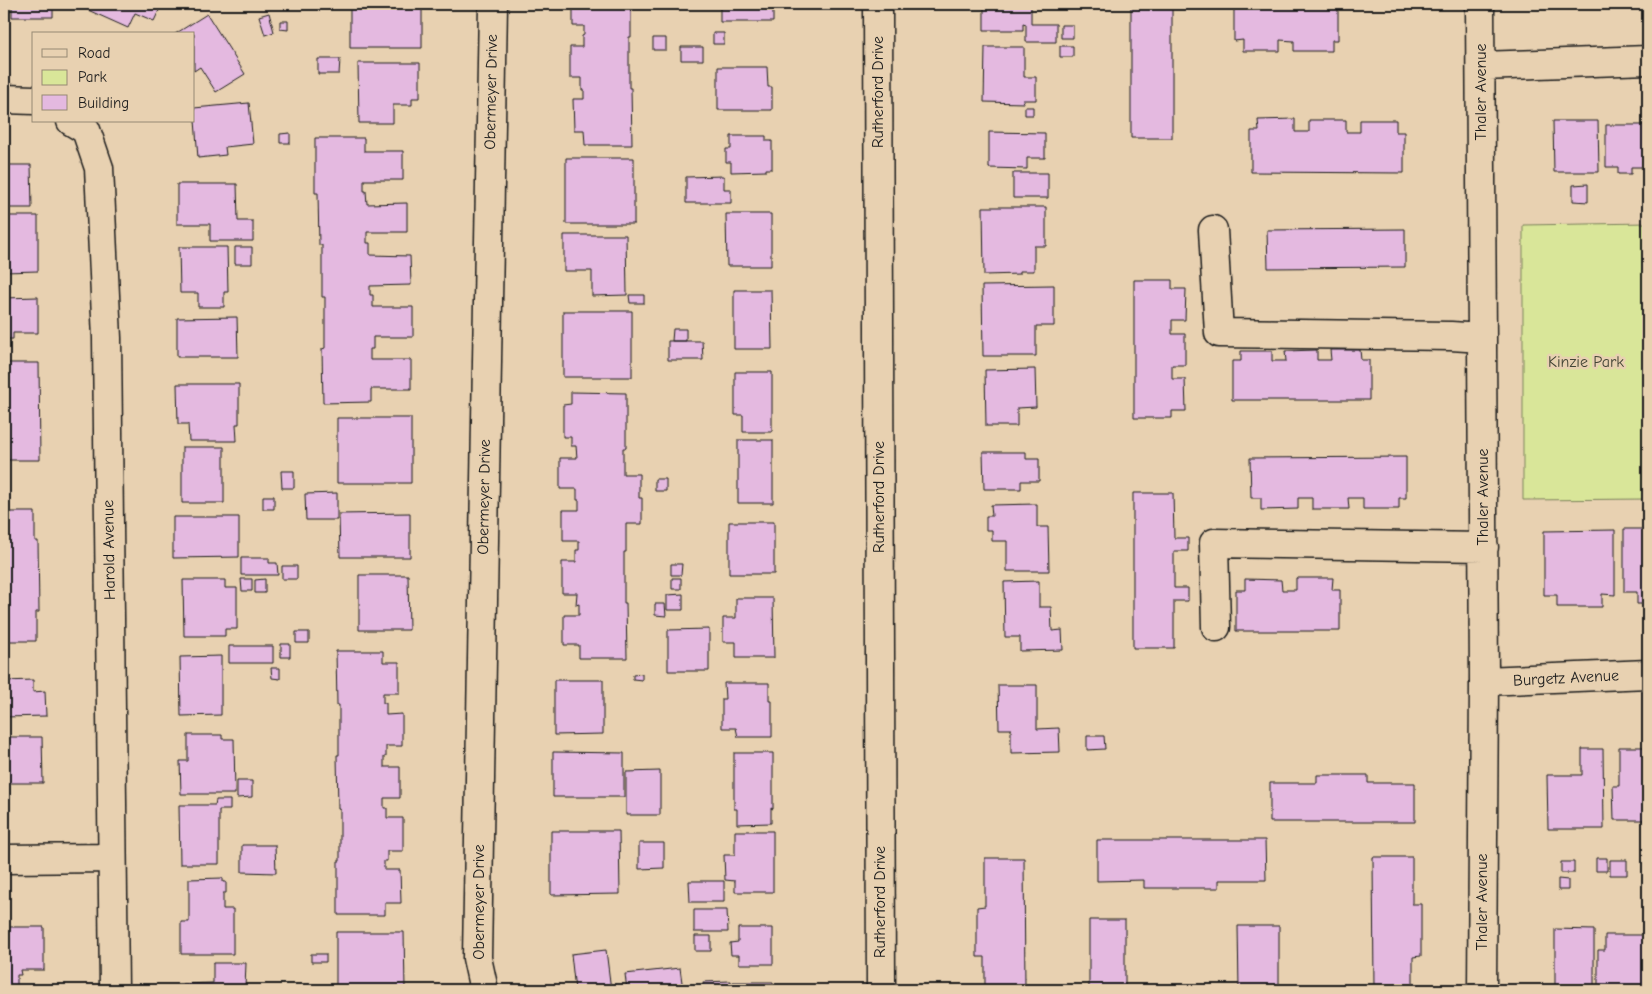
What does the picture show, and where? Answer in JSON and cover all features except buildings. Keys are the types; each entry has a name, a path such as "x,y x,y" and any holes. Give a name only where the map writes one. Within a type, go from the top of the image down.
{"street":[{"name":"Obermeyer Drive","path":"484,990 477,958 493,4"},
{"name":"Rutherford Drive","path":"878,4 881,990"},
{"name":"Thaler Avenue","path":"1480,4 1484,547 1482,990"},
{"path":"1481,66 1648,60"},
{"path":"4,100 32,100"},
{"name":"Harold Avenue","path":"73,122 86,130 99,168 107,338 114,990"},
{"path":"1213,230 1218,333 1482,338"},
{"path":"1216,627 1214,543 1484,547"},
{"name":"Burgetz Avenue","path":"1484,681 1648,674"},
{"path":"4,859 112,858"}],"green space":[{"name":"Kinzie Park","path":"1648,223 1648,499 1523,500 1523,225"}]}
